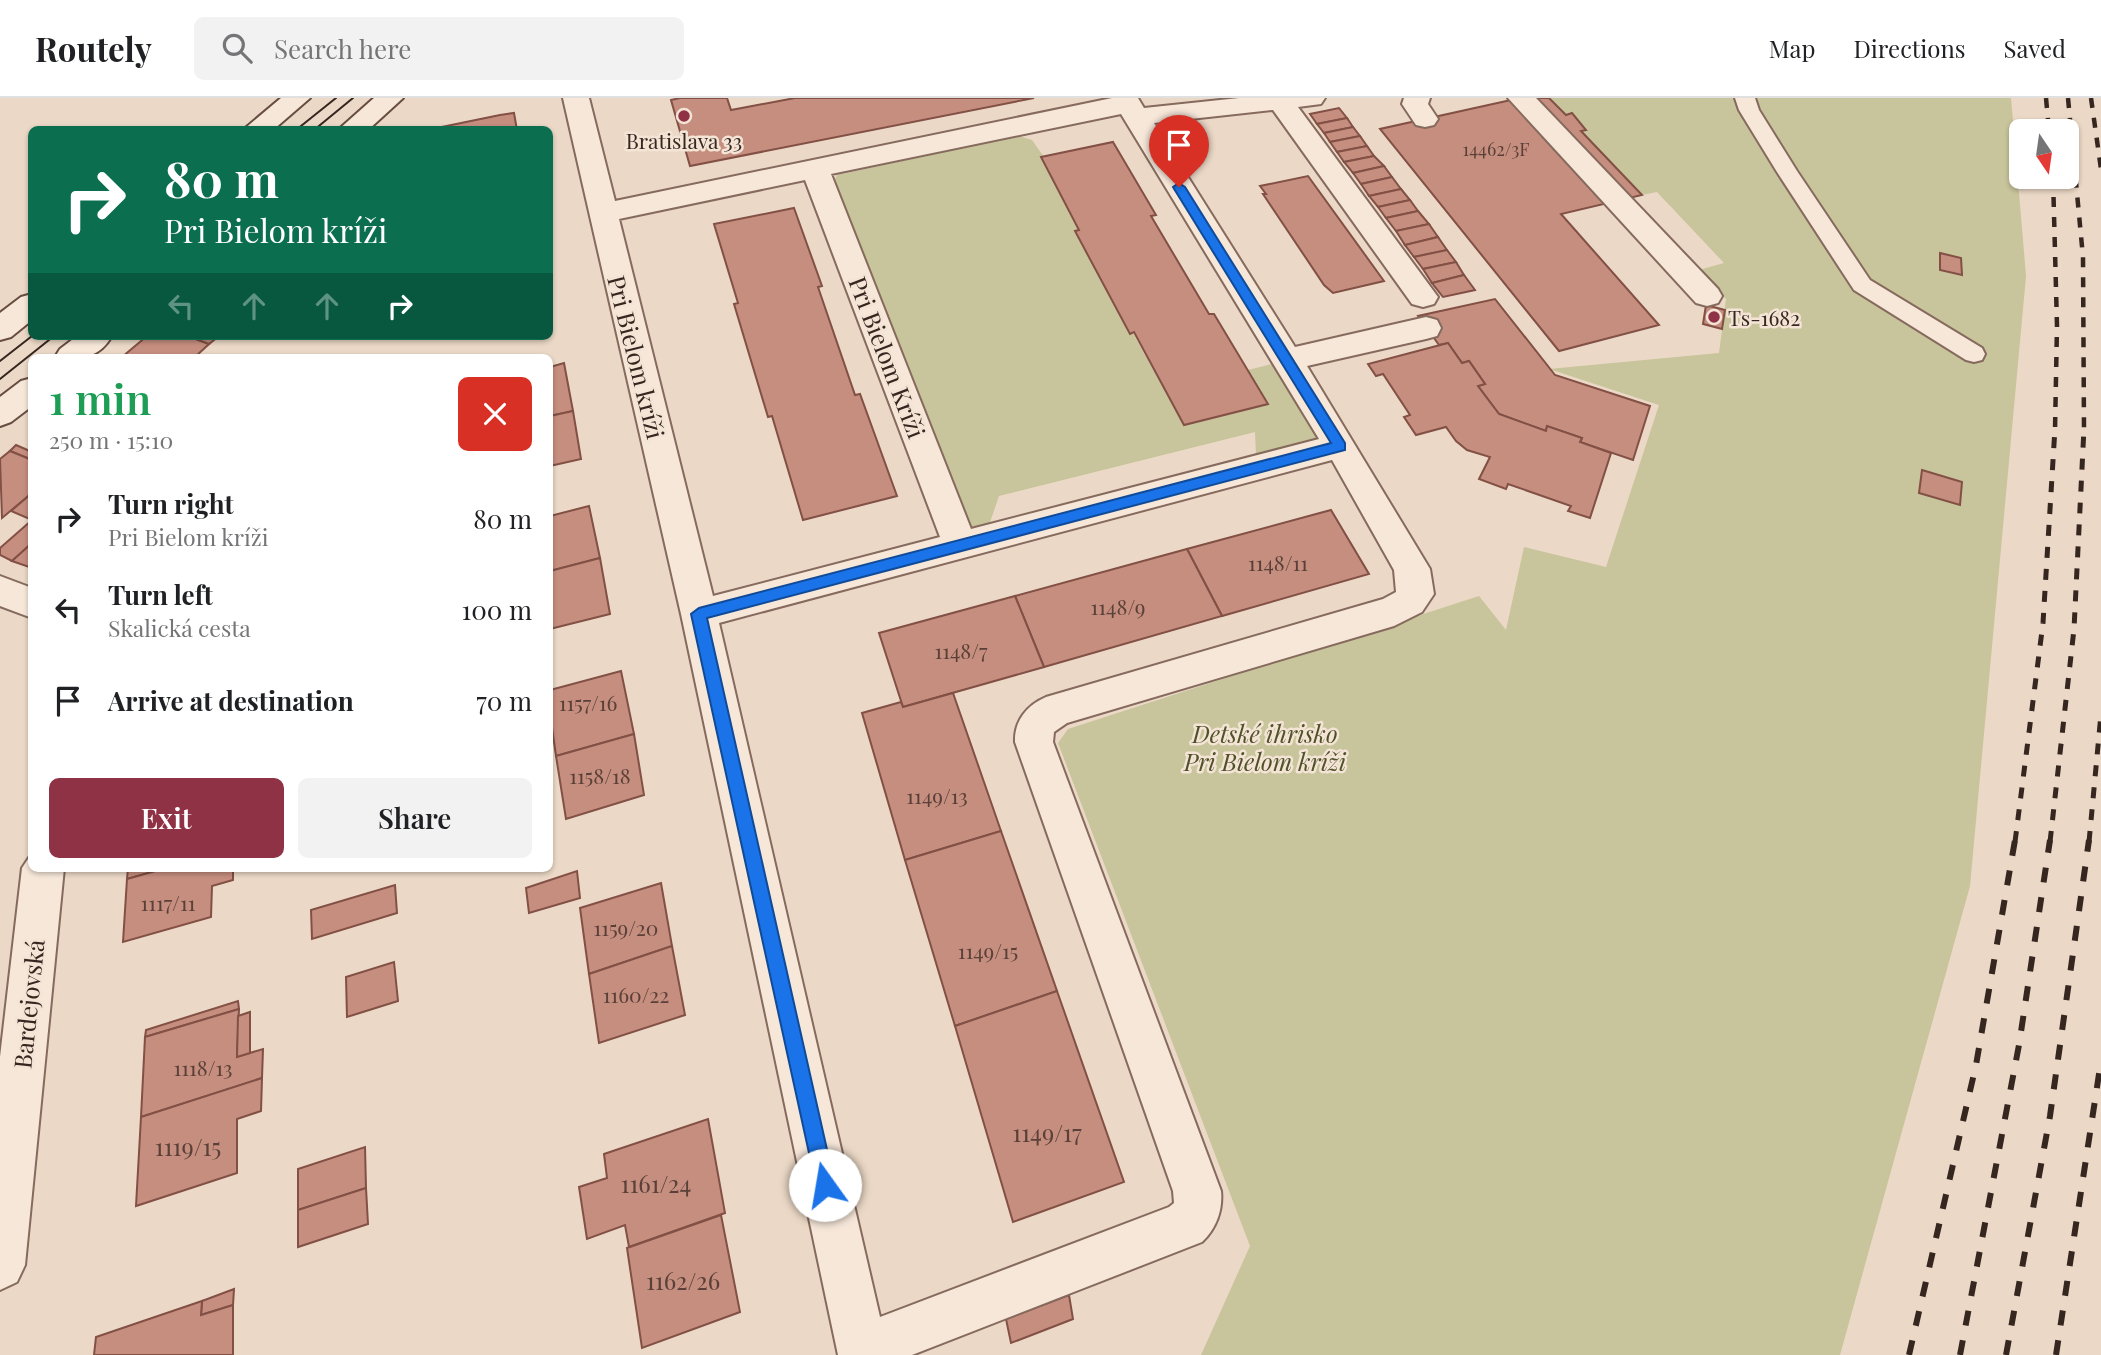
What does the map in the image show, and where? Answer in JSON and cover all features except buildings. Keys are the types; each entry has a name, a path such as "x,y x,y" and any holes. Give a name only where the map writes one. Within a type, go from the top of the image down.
{"street":[{"path":"261,126 297,98"},
{"path":"356,126 390,98"},
{"name":"Pri Bielom kríži","path":"578,98 699,614 862,1352"},
{"path":"603,213 1130,106 1280,102 1312,98"},
{"path":"1521,98 1707,296"},
{"path":"1280,102 1423,297"},
{"path":"862,1352 1185,1225 1194,1218 1199,1207 1197,1191 1033,734 1040,719 1048,713 1394,611 1416,594 1412,569 1340,446 1130,106"},
{"name":"Pri Bielom Kríži","path":"815,170 960,545"},
{"path":"0,328 28,307"},
{"path":"1287,360 1426,328"},
{"path":"75,354 92,340"},
{"path":"0,414 28,392"},
{"path":"699,614 1340,446"},
{"path":"0,590 28,602"},
{"name":"Bardejovská","path":"0,1265 43,872"}],"lane":[{"path":"1745,98 1749,110 1781,162 1861,285 1974,354"}],"green space":[{"name":"Detské ihrisko Pri Bielom kríži","path":"1549,98 2011,98 2013,119 2009,119 2009,189 2019,189 2026,276 1970,886 1840,1355 1201,1355 1250,1246 1058,743 1068,729 1479,596 1506,630 1524,547 1606,567 1659,405 1549,369 1719,353 1726,299 1699,270 1724,263 1657,192 1642,195 1581,131 1586,130 1572,114 1566,115"},
{"path":"1019,136 1032,140 1044,157 1041,158 1079,230 1076,231 1184,425 1267,404 1248,370 1276,363 1322,438 1256,455 1255,432 999,496 989,525 967,530 834,181 837,175"}],"tram line":[{"path":"301,126 336,98"},
{"path":"319,126 353,98"},
{"path":"0,361 28,339"},
{"path":"31,354 49,340"},
{"path":"0,379 28,357"}],"railway":[{"path":"2046,98 2048,119"},
{"path":"2068,98 2083,257 2084,428"},
{"path":"2091,98 2101,169"},
{"path":"2053,189 2057,326 2055,430"},
{"path":"2015,842 2043,623 2055,428"},
{"path":"2050,842 2074,629 2084,428"},
{"path":"2089,842 2101,714"},
{"path":"1909,1355 1976,1065 2015,840"},
{"path":"1960,1355 2019,1045 2050,840"},
{"path":"2006,1355 2050,1116 2089,840"},
{"path":"2056,1355 2101,1061"}],"place":[{"name":"Bratislava 33","path":"684,116"},
{"name":"Ts-1682","path":"1714,317"}],"route":[{"path":"825,1185 699,614 1340,446 1179,187"}]}
